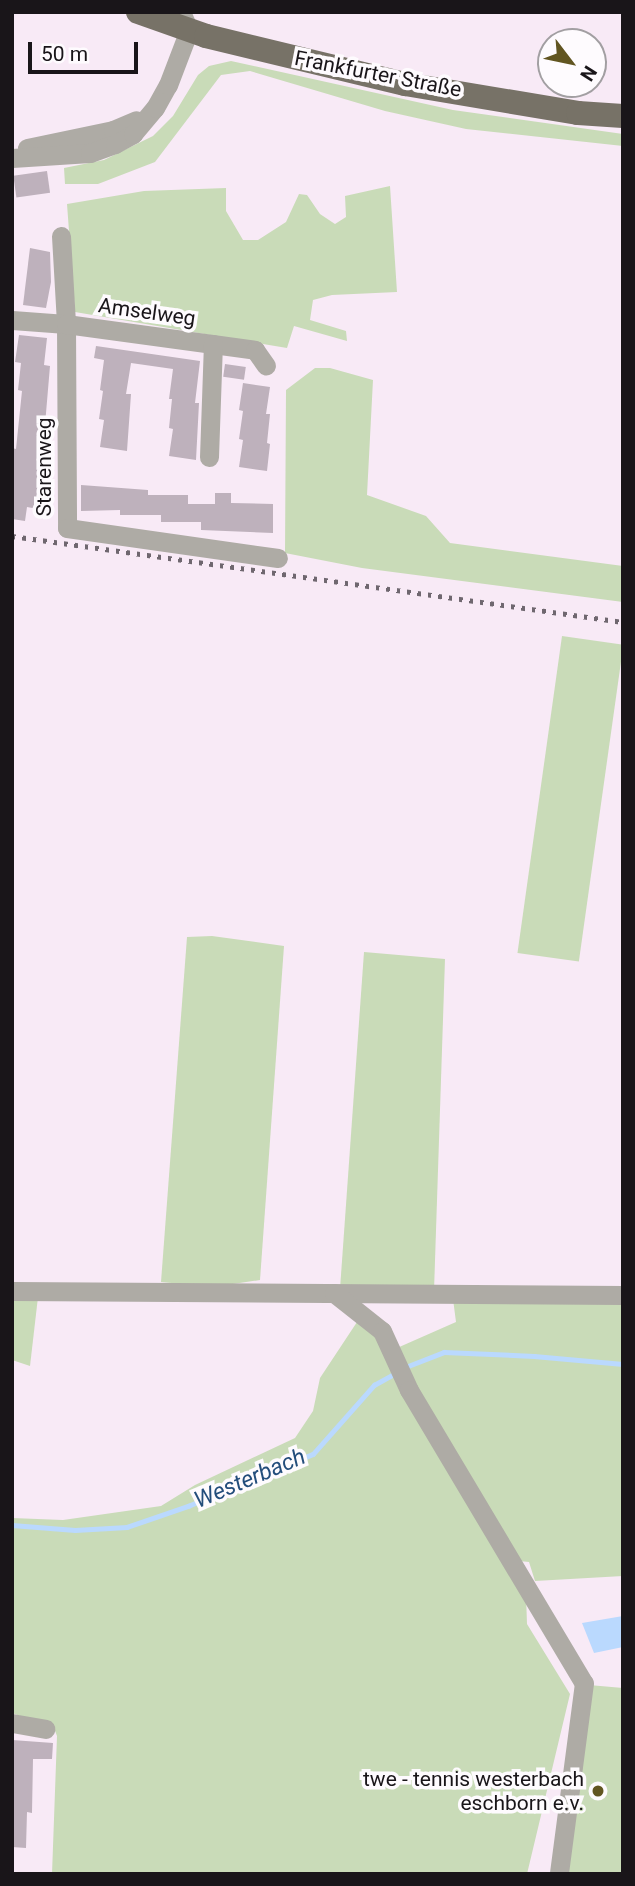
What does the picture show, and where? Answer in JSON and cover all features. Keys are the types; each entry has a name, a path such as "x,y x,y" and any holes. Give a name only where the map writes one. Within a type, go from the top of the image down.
{"main road":[{"name":"Frankfurter Straße","path":"138,12 186,21 405,84 578,113 623,116"}],"street":[{"path":"12,157 25,148 113,130 155,108 168,85 186,21"},
{"name":"Starenweg","path":"61,236 66,324 68,528 278,558"},
{"name":"Amselweg","path":"12,320 66,324 255,350 267,366"},
{"path":"209,457 213,344"},
{"path":"12,1291 623,1296"},
{"path":"334,1293 382,1331 391,1357 409,1390 584,1683 559,1874"},
{"path":"12,1723 45,1729"}],"green space":[{"path":"231,61 453,110 623,134 623,146 466,129 385,111 250,71 221,75 155,162 98,184 65,184 64,168 104,160 153,136 173,116 198,75 209,66"},
{"path":"390,186 397,292 332,295 313,300 310,320 346,331 347,341 294,326 287,348 75,312 67,204 144,191 226,188 226,211 243,240 258,240 286,222 299,194 307,195 320,214 335,224 346,217 345,196"},
{"path":"315,368 330,368 373,380 367,495 426,516 450,543 623,566 623,602 362,568 285,553 286,390"},
{"path":"562,636 623,645 579,962 517,953"},
{"path":"212,936 284,946 260,1280 213,1287 161,1282 187,937"},
{"path":"364,952 445,959 434,1291 340,1289"},
{"path":"12,1297 38,1297 30,1366 12,1360"},
{"path":"453,1299 623,1300 623,1576 535,1581 529,1562 519,1561 525,1566 527,1624 570,1694 527,1874 52,1874 57,1736 54,1728 12,1713 12,1518 63,1520 161,1506 195,1485 295,1438 313,1411 320,1378 357,1322 397,1348 456,1322"},
{"name":"twe - tennis westerbach eschborn e.v.","path":"589,1685 623,1688 623,1874 563,1874"}],"water":[{"path":"623,1616 623,1647 594,1653 582,1623"}],"building":[{"path":"47,171 50,193 16,198 13,176"},
{"path":"30,248 50,252 51,282 46,308 23,305"},
{"path":"19,335 47,338 44,365 50,366 41,472 47,473 43,510 27,507 25,521 12,519 12,448 16,449 22,391 18,390 21,363 15,362"},
{"path":"96,346 200,361 195,403 199,403 196,460 169,456 173,429 169,428 172,399 169,399 173,369 131,363 126,394 131,394 127,451 100,447 104,420 99,419 104,360 94,358"},
{"path":"225,364 246,367 244,380 223,377"},
{"path":"243,383 270,387 266,414 270,414 267,471 239,467 243,411 239,410"},
{"path":"81,485 148,490 148,495 188,495 188,504 215,504 215,493 231,493 231,503 273,504 273,533 201,530 201,522 161,522 161,515 120,515 120,510 81,511"},
{"path":"12,1740 53,1743 52,1759 33,1759 32,1813 27,1812 26,1848 12,1847"}],"waterway":[{"name":"Westerbach","path":"403,1368 444,1352 623,1364"},
{"name":"Westerbach","path":"12,1525 75,1530 127,1527 188,1506 313,1454 374,1385 396,1373"}],"railway":[{"path":"12,536 623,622"}],"place":[{"name":"twe - tennis westerbach eschborn e.v.","path":"598,1791"}]}
